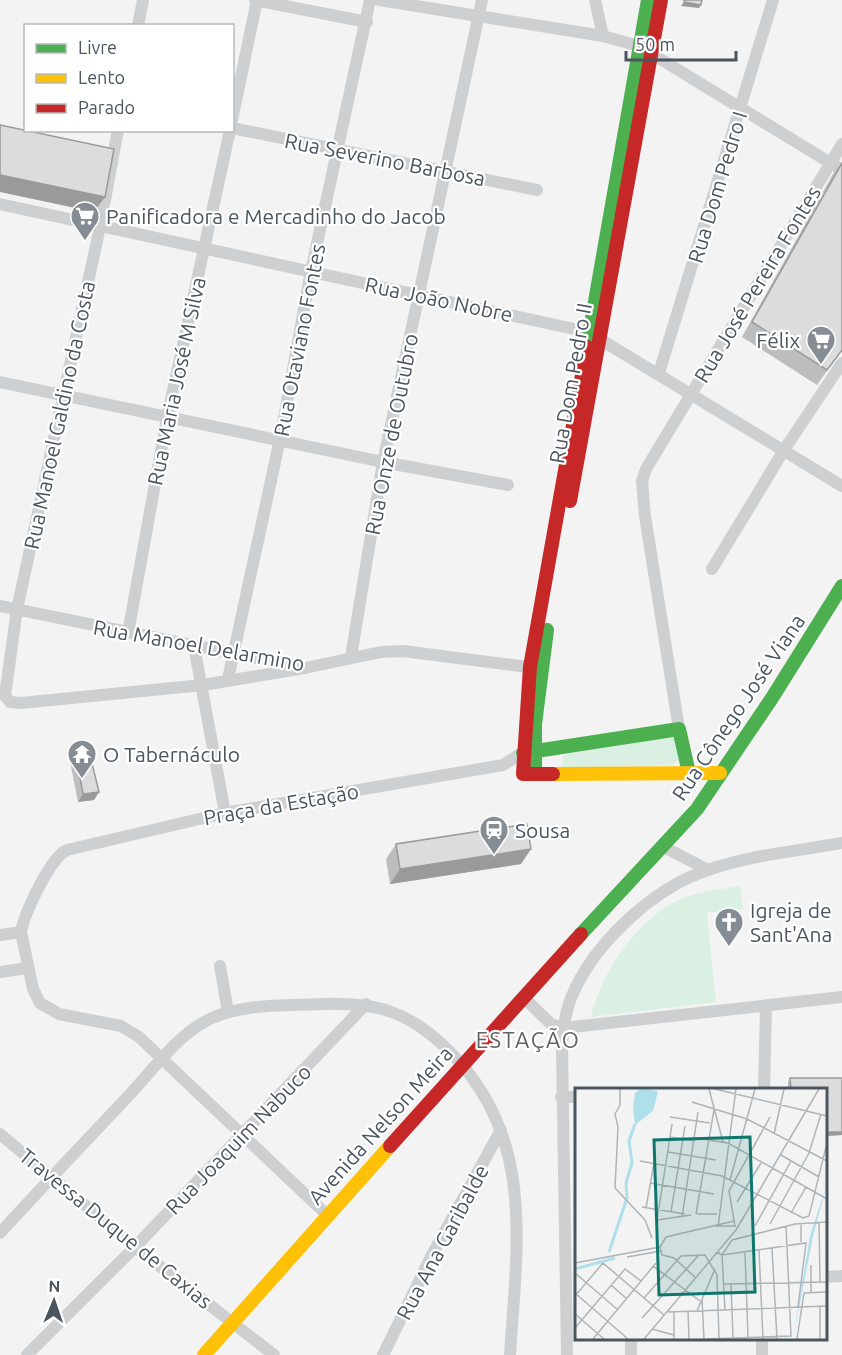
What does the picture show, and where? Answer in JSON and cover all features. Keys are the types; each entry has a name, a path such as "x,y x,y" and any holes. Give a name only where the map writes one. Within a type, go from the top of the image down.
{"street":[{"path":"138,24 144,0"},
{"path":"234,110 256,0 367,22"},
{"name":"Rua Otaviano Fontes","path":"228,679 280,439 311,272 370,0"},
{"path":"380,0 603,36 646,49 842,170"},
{"name":"Rua Onze de Outubro","path":"351,657 383,462 482,0"},
{"path":"595,0 603,36"},
{"name":"Rua Dom Pedro II","path":"646,49 648,0"},
{"name":"Rua Dom Pedro II","path":"529,774 528,752 535,668 646,49 661,0"},
{"name":"Rua Dom Pedro I","path":"658,373 773,0"},
{"name":"Rua Severino Barbosa","path":"234,130 537,190"},
{"name":"Rua Manoel Galdino da Costa","path":"118,132 100,226 17,609 5,687 7,699 21,703 203,685"},
{"name":"Rua Maria José M Silva","path":"128,633 167,418 230,132"},
{"name":"Rua José Pereira Fontes","path":"680,729 645,516 642,482 646,469 690,394 842,144"},
{"name":"Rua João Nobre","path":"0,204 420,294 594,335 842,486"},
{"path":"712,569 784,450 842,363"},
{"path":"0,382 383,462 508,485"},
{"name":"Rua Cônego José Viana","path":"664,847 697,809 772,698 842,586"},
{"name":"Rua Manoel Delarmino","path":"0,606 305,668 351,657 403,651 535,668"},
{"path":"194,646 225,813"},
{"path":"203,685 228,679 305,668"},
{"path":"528,752 680,729 689,773"},
{"name":"Praça da Estação","path":"21,932 31,906 55,860 62,852 225,813 504,765 528,752"},
{"path":"504,765 529,774 720,773"},
{"path":"567,1355 571,1276 561,1097 564,1029 568,1007 576,987 601,951 628,921 669,888 708,870 842,843"},
{"path":"664,847 708,870"},
{"name":"Avenida Nelson Meira","path":"204,1355 326,1214 523,997 664,847"},
{"path":"0,935 21,932 36,996 48,1010 71,1017 111,1023 139,1037 326,1214"},
{"path":"220,966 228,1012"},
{"path":"0,972 28,968"},
{"path":"523,997 551,1024 564,1029 842,997"},
{"path":"0,1233 162,1059 193,1029 228,1012 276,1007 366,1004 396,1012 414,1021 463,1065 486,1094 501,1130 509,1160 518,1223 510,1355"},
{"name":"Rua Joaquim Nabuco","path":"27,1355 135,1247 366,1004"},
{"path":"764,1088 766,1006"},
{"path":"561,1097 575,1097"},
{"name":"Rua Ana Garibalde","path":"383,1355 432,1255 501,1130"},
{"name":"Travessa Duque de Caxias","path":"0,1134 135,1247 274,1355"},
{"path":"827,1277 842,1276"},
{"path":"631,1340 632,1355"}],"green space":[{"path":"674,736 681,759 672,765 562,768 563,755"},
{"path":"740,886 743,909 707,913 716,1002 591,1017 596,999 613,964 625,946 653,917 668,905 685,897"}],"building":[{"path":"684,0 702,0 701,5 684,2"},
{"path":"0,125 24,130 24,132 114,149 105,197 0,175"},
{"path":"842,163 842,350 827,370 752,322"},
{"path":"89,751 99,792 83,794 76,753"},
{"path":"527,824 531,849 400,869 396,844"},
{"path":"790,1078 842,1078 842,1132 827,1132 827,1088 791,1088"}],"traffic: fast":[{"path":"587,347 648,0"},
{"path":"581,934 697,809 772,698 842,586"},
{"path":"535,774 535,724 547,630"},
{"path":"523,753 679,729 689,773"}],"traffic: slow":[{"path":"553,774 720,773"},
{"path":"204,1355 390,1146"}],"traffic: jam":[{"path":"570,501 661,0"},
{"path":"553,774 523,774 530,667 587,347"},
{"path":"390,1146 581,934"}],"place":[{"name":"Panificadora e Mercadinho do Jacob","path":"85,242"},
{"name":"Félix","path":"821,366"},
{"name":"O Tabernáculo","path":"82,780"},
{"name":"Sousa","path":"494,856"},
{"name":"Igreja de Sant'Ana","path":"729,948"}],"district":[{"name":"ESTAÇÃO","path":"528,1039"}]}
